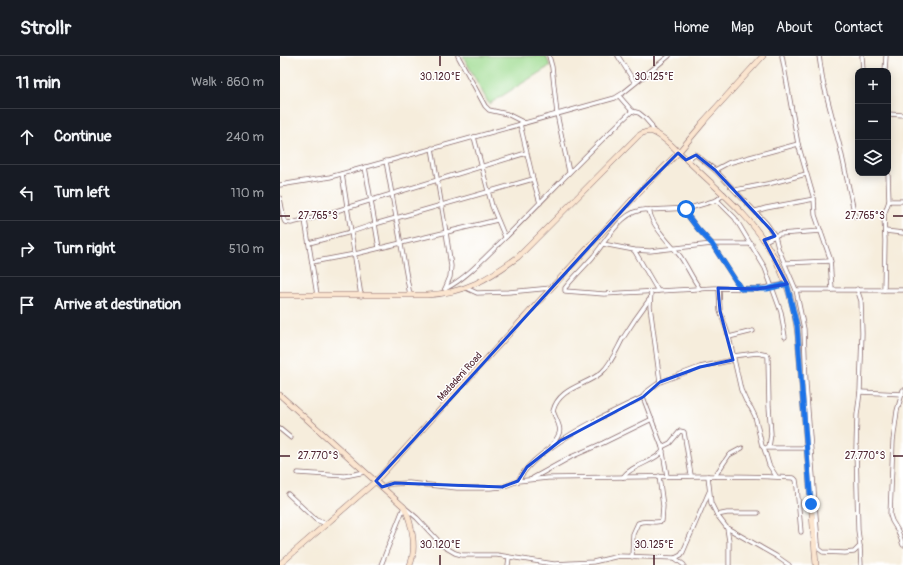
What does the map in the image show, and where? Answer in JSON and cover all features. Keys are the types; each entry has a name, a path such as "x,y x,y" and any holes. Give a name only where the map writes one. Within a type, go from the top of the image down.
{"street":[{"path":"458,56 485,106 489,110 507,114 525,123"},
{"path":"618,56 635,83"},
{"path":"280,185 342,174 619,96 669,56"},
{"name":"Madadeni Road","path":"280,564 376,482 763,56"},
{"path":"782,56 798,144 814,199 815,215 831,260 832,290"},
{"path":"819,56 823,82 840,147 855,216"},
{"path":"862,56 863,68"},
{"path":"886,56 886,68"},
{"path":"551,57 557,114 569,172"},
{"path":"619,96 632,111 641,114 651,125 654,133 677,151 754,224 774,255 787,284 797,326 807,448 811,469 819,549 823,552 845,553 854,552 860,546"},
{"path":"445,289 463,277 632,111"},
{"path":"891,114 903,115"},
{"path":"520,124 532,180 540,203"},
{"path":"280,295 362,296 442,294 466,288 496,274 518,257 638,136 644,132 654,133"},
{"path":"474,137 488,192 497,220 505,237"},
{"path":"715,170 728,164 798,144"},
{"path":"432,148 442,205 451,274 442,294"},
{"path":"280,198 285,222 291,223 371,201 437,179 526,153"},
{"path":"687,161 693,155 696,155 715,170 756,211 775,236 778,248 796,290 804,329 816,565"},
{"path":"386,161 393,193 410,295"},
{"path":"365,167 378,248"},
{"path":"342,174 362,296"},
{"path":"735,190 772,183 806,174"},
{"path":"884,290 884,215 889,201 888,176"},
{"path":"309,243 532,180"},
{"path":"724,194 717,200 701,206 686,209 637,210 625,217 569,282 565,288 565,291 604,294 700,288 758,290 787,284"},
{"path":"756,211 814,199"},
{"path":"717,200 736,218 765,268 782,317 785,338"},
{"path":"889,201 903,201"},
{"path":"682,208 712,244 741,289"},
{"path":"649,210 652,219 680,257 700,288"},
{"path":"305,220 316,295"},
{"path":"312,262 355,254 497,220"},
{"path":"765,241 782,234 821,231"},
{"path":"885,231 903,233"},
{"path":"603,244 634,250 656,251 712,244 752,244"},
{"path":"634,250 658,291"},
{"path":"784,263 831,260"},
{"path":"466,288 475,293 509,292 551,288"},
{"path":"719,289 720,311 729,337 743,394 746,402 753,411 761,443 769,465 776,476"},
{"path":"857,289 862,321 860,392 857,415 856,448 858,530 861,565"},
{"path":"796,290 903,290"},
{"path":"651,292 650,300 660,382"},
{"path":"547,450 558,437 560,431 560,425 553,411 557,402 566,392 598,375 605,369 629,328 650,300"},
{"path":"729,337 753,331"},
{"path":"518,481 527,467 547,450 588,423 643,397 645,393 660,382 700,367 758,353 764,354 768,357 771,434 769,448"},
{"path":"903,390 897,411 893,441 890,515 903,545"},
{"path":"860,392 903,394"},
{"path":"280,395 417,518 443,546 462,555 492,555 554,564 593,562 619,556 676,558 683,552 709,492"},
{"path":"643,397 662,449 667,476"},
{"path":"532,479 571,457 652,419"},
{"path":"280,429 292,438"},
{"path":"623,477 629,471 657,456 680,431 684,432 691,475"},
{"path":"715,476 729,455 742,448"},
{"path":"764,448 807,448"},
{"path":"298,473 345,476 365,472"},
{"path":"382,487 395,483 409,483 457,488 490,488 502,487 518,481 548,478 691,475 762,478 776,476 794,478 796,480 801,532"},
{"path":"632,557 633,534 638,523 643,521 662,521 663,506 659,476"},
{"path":"708,476 711,503 717,515 727,528 770,552 789,565"},
{"path":"288,494 316,520 327,524"},
{"path":"381,565 404,507"},
{"path":"404,507 408,515 413,543 410,565"},
{"path":"717,515 727,513 758,513"},
{"path":"727,528 729,541 729,565"},
{"path":"508,565 509,558"},
{"path":"676,558 684,565"}],"highlighted area":[{"path":"678,153 686,160 696,155 715,170 771,230 775,236 764,240 787,284 757,289 718,288 720,311 733,360 700,367 660,382 643,397 560,441 527,467 518,481 502,487 395,483 382,487 376,481 641,190"}],"green space":[{"path":"463,56 546,56 550,66 489,104"}],"route":[{"path":"686,209 682,208 712,244 741,289 758,290 787,284 796,315 811,504"}]}
